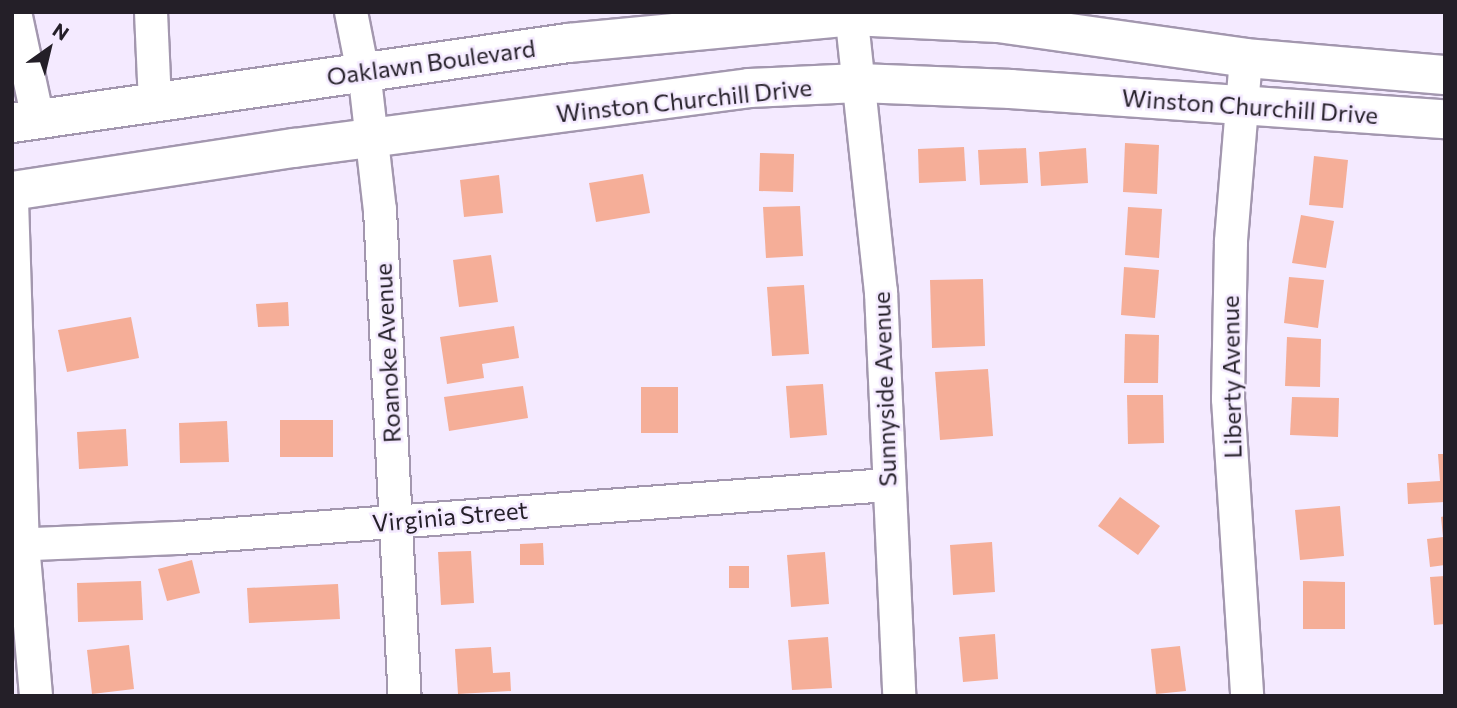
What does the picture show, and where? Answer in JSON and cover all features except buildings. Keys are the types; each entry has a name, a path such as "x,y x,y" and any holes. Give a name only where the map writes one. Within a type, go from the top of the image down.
{"highway":[{"path":"568,43 645,12"},
{"name":"Oaklawn Boulevard","path":"25,121 568,43 851,14"},
{"name":"Winston Churchill Drive","path":"851,14 998,23 1246,58 1445,75"},
{"name":"Winston Churchill Drive","path":"12,191 673,97 859,83 1445,119"}],"street":[{"path":"15,12 25,121"},
{"path":"151,12 155,102"},
{"name":"Roanoke Avenue","path":"351,12 372,139 388,331 394,519 405,696"},
{"path":"851,14 859,83"},
{"name":"Liberty Avenue","path":"1246,58 1231,242 1228,399 1247,696"},
{"name":"Sunnyside Avenue","path":"859,83 881,292 887,485 900,696"},
{"path":"12,200 18,545 36,696"},
{"name":"Virginia Street","path":"18,545 179,538 394,519 887,485"}]}
